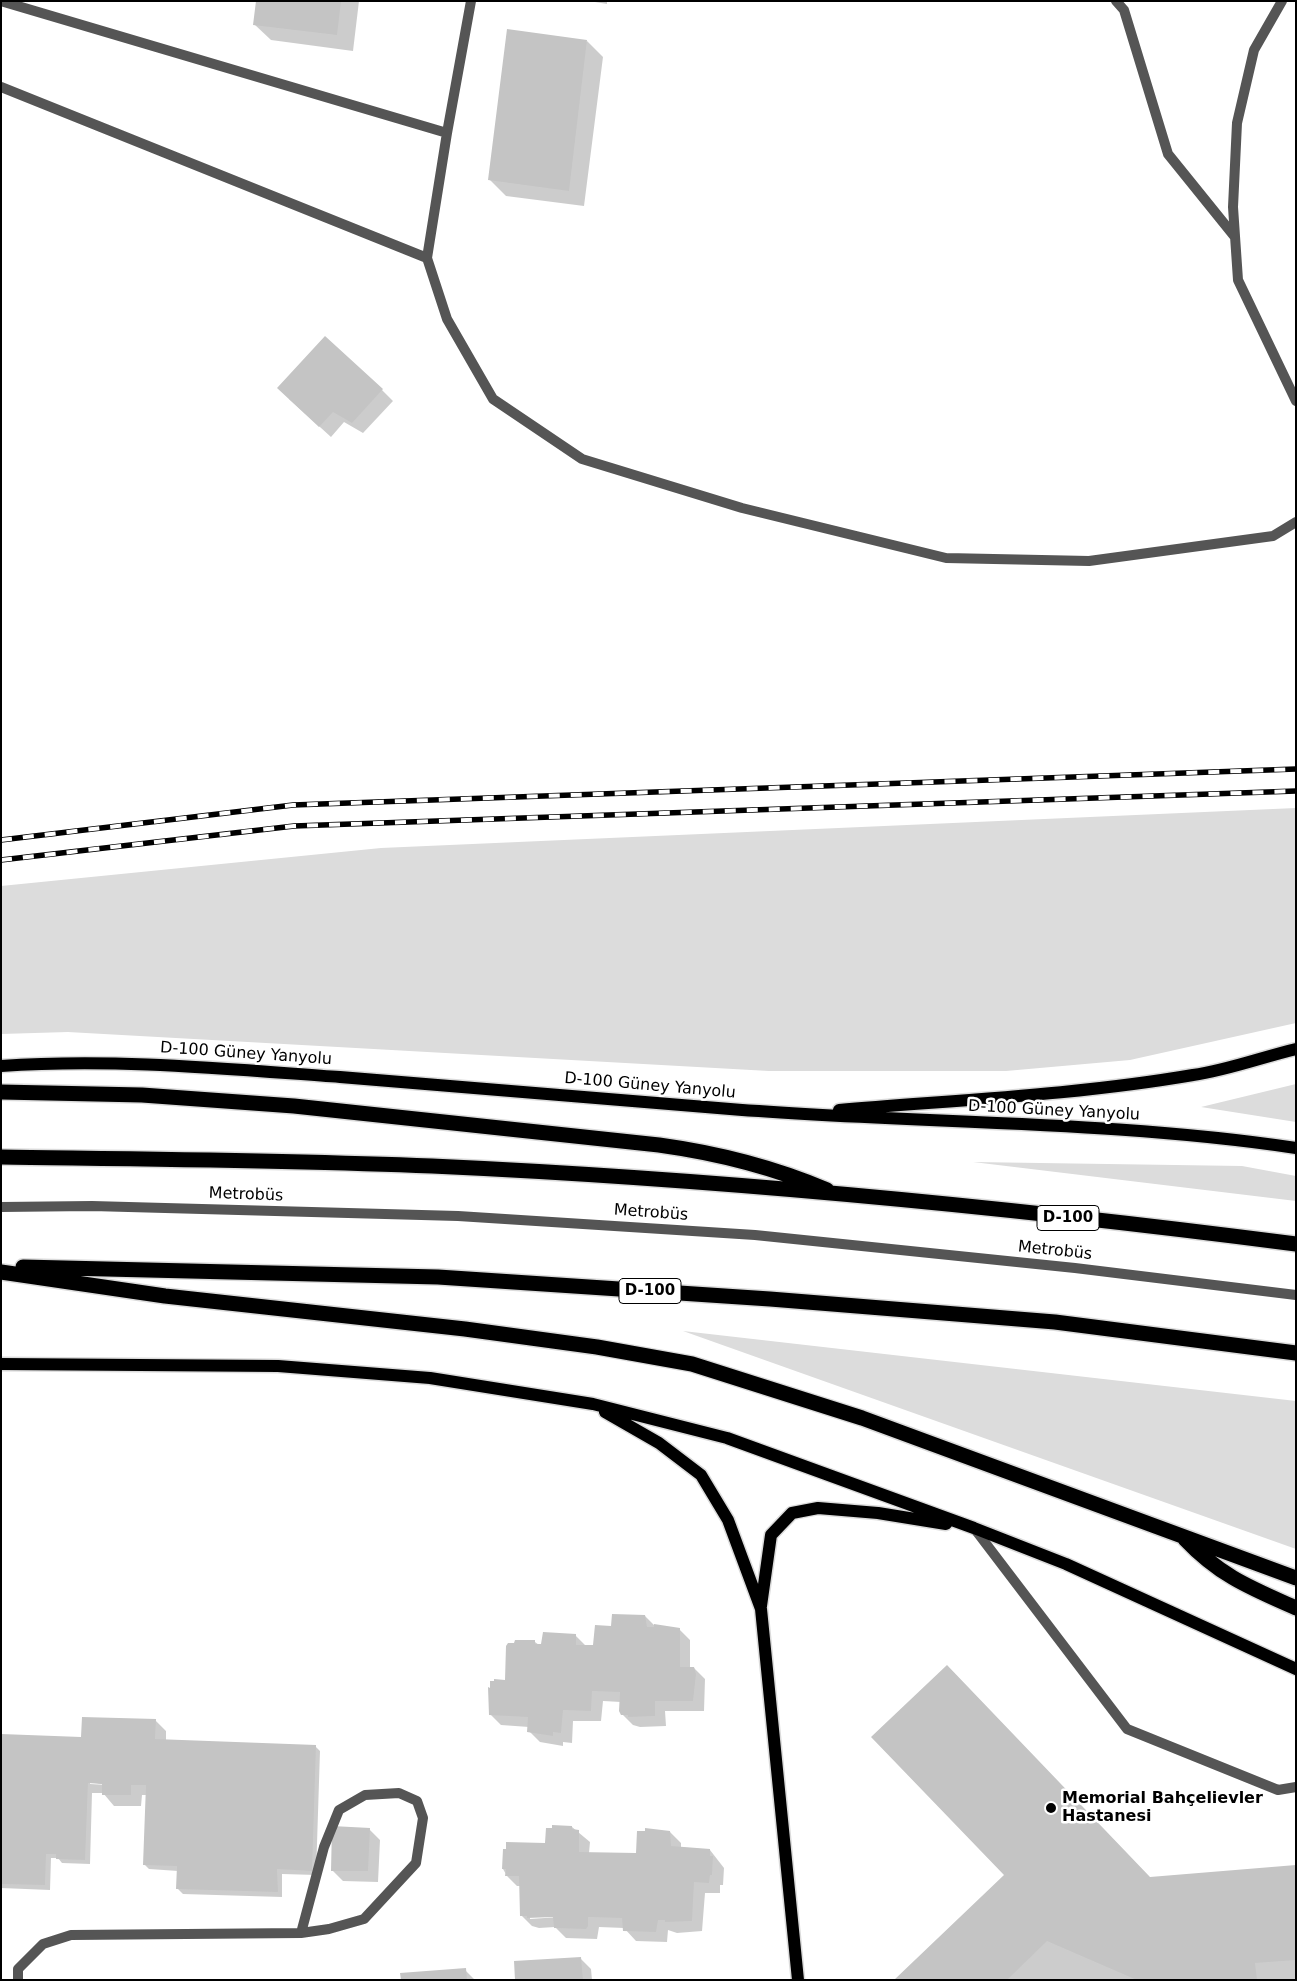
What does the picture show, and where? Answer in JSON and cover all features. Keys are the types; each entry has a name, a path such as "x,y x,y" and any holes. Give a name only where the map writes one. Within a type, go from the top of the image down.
{"highway":[{"path":"1,1092 142,1094 294,1106 711,1152 782,1172 840,1195"},
{"name":"D-100","path":"1,1157 432,1166 638,1178 1027,1213 1296,1244"},
{"name":"D-100","path":"1,1266 438,1278 770,1298 1055,1322 1296,1353"},
{"path":"1,1272 165,1296 466,1329 597,1347 692,1364 862,1418 1296,1578"},
{"path":"1183,1536 1201,1556 1238,1583 1296,1608"}],"main road":[{"path":"794,1114 985,1097 1070,1093 1195,1075 1296,1048"},
{"name":"D-100 Güney Yanyolu","path":"1,1066 38,1063 170,1064 794,1114 1080,1126 1224,1137 1296,1148"},
{"path":"1,1364 278,1366 430,1378 593,1404 727,1438 974,1528 1066,1564 1296,1669"},
{"path":"593,1404 659,1442 702,1475 728,1520 760,1609 798,1980"},
{"path":"760,1609 771,1534 792,1514 818,1508 835,1509 878,1513 974,1528"}],"lane":[{"path":"1,1 447,133"},
{"path":"471,1 427,258 448,319 493,399 582,459 742,508 946,558 1089,560 1273,536 1296,522"},
{"path":"1116,1 1124,10 1168,154 1235,237"},
{"path":"1282,1 1254,50 1238,123 1233,207 1238,280 1296,402"},
{"path":"1,88 427,258"},
{"name":"Metrobüs","path":"1,1206 92,1206 458,1216 755,1235 1075,1268 1296,1295"},
{"path":"974,1528 1127,1729 1278,1790 1296,1787"},
{"path":"18,1980 18,1969 43,1944 71,1935 301,1933 329,1929 364,1919 416,1863 423,1818 417,1801 399,1793 364,1795 339,1810 324,1847 301,1933"}],"shaded area":[{"path":"1296,808 1296,1023 1130,1060 1006,1071 769,1071 68,1032 1,1034 1,886 381,848"},
{"path":"1296,1084 1296,1122 1201,1107"},
{"path":"973,1162 1242,1166 1296,1176 1296,1201"},
{"path":"683,1331 1296,1401 1296,1549"}],"building":[{"path":"256,1 341,1 337,35 253,25"},
{"path":"507,29 587,40 569,191 488,180"},
{"path":"325,336 383,389 352,423 333,412 319,427 277,388"},
{"path":"612,1614 645,1615 647,1627 654,1627 654,1624 680,1628 680,1667 694,1667 696,1674 693,1701 655,1701 655,1716 628,1717 628,1715 621,1715 619,1711 620,1692 592,1691 591,1711 563,1710 561,1733 553,1732 553,1736 527,1732 528,1717 489,1715 488,1687 490,1688 490,1681 494,1681 494,1679 505,1680 506,1646 508,1643 514,1643 515,1640 535,1640 535,1644 541,1644 543,1632 576,1634 576,1645 593,1645 595,1625 611,1626"},
{"path":"947,1665 1150,1877 1296,1865 1296,1960 1255,1963 1257,1980 1137,1980 1047,1941 1007,1980 894,1980 1004,1875 871,1737"},
{"path":"82,1717 156,1719 155,1739 316,1745 312,1871 277,1869 278,1892 176,1889 177,1866 143,1865 146,1785 131,1785 131,1795 102,1795 102,1784 88,1783 85,1860 56,1859 56,1854 46,1854 45,1885 1,1884 1,1734 81,1737"},
{"path":"552,1825 572,1826 572,1829 579,1830 579,1852 636,1853 637,1831 645,1831 645,1828 670,1831 671,1846 710,1849 710,1856 713,1856 712,1875 710,1875 709,1883 694,1882 692,1921 665,1922 665,1920 658,1920 656,1932 623,1931 622,1918 588,1917 586,1929 554,1928 553,1917 527,1918 527,1916 520,1916 519,1876 505,1876 506,1869 502,1869 503,1849 506,1849 506,1842 545,1843 546,1828 552,1828"},
{"path":"332,1826 370,1828 368,1871 331,1871"},
{"path":"581,1957 583,1980 515,1980 514,1961"},
{"path":"466,1968 467,1980 401,1980 400,1973"}],"railway":[{"path":"1,840 293,805 1296,769"},
{"path":"1,860 294,826 1296,791"}],"place":[{"name":"Memorial Bahçelievler Hastanesi","path":"1051,1808"}]}
